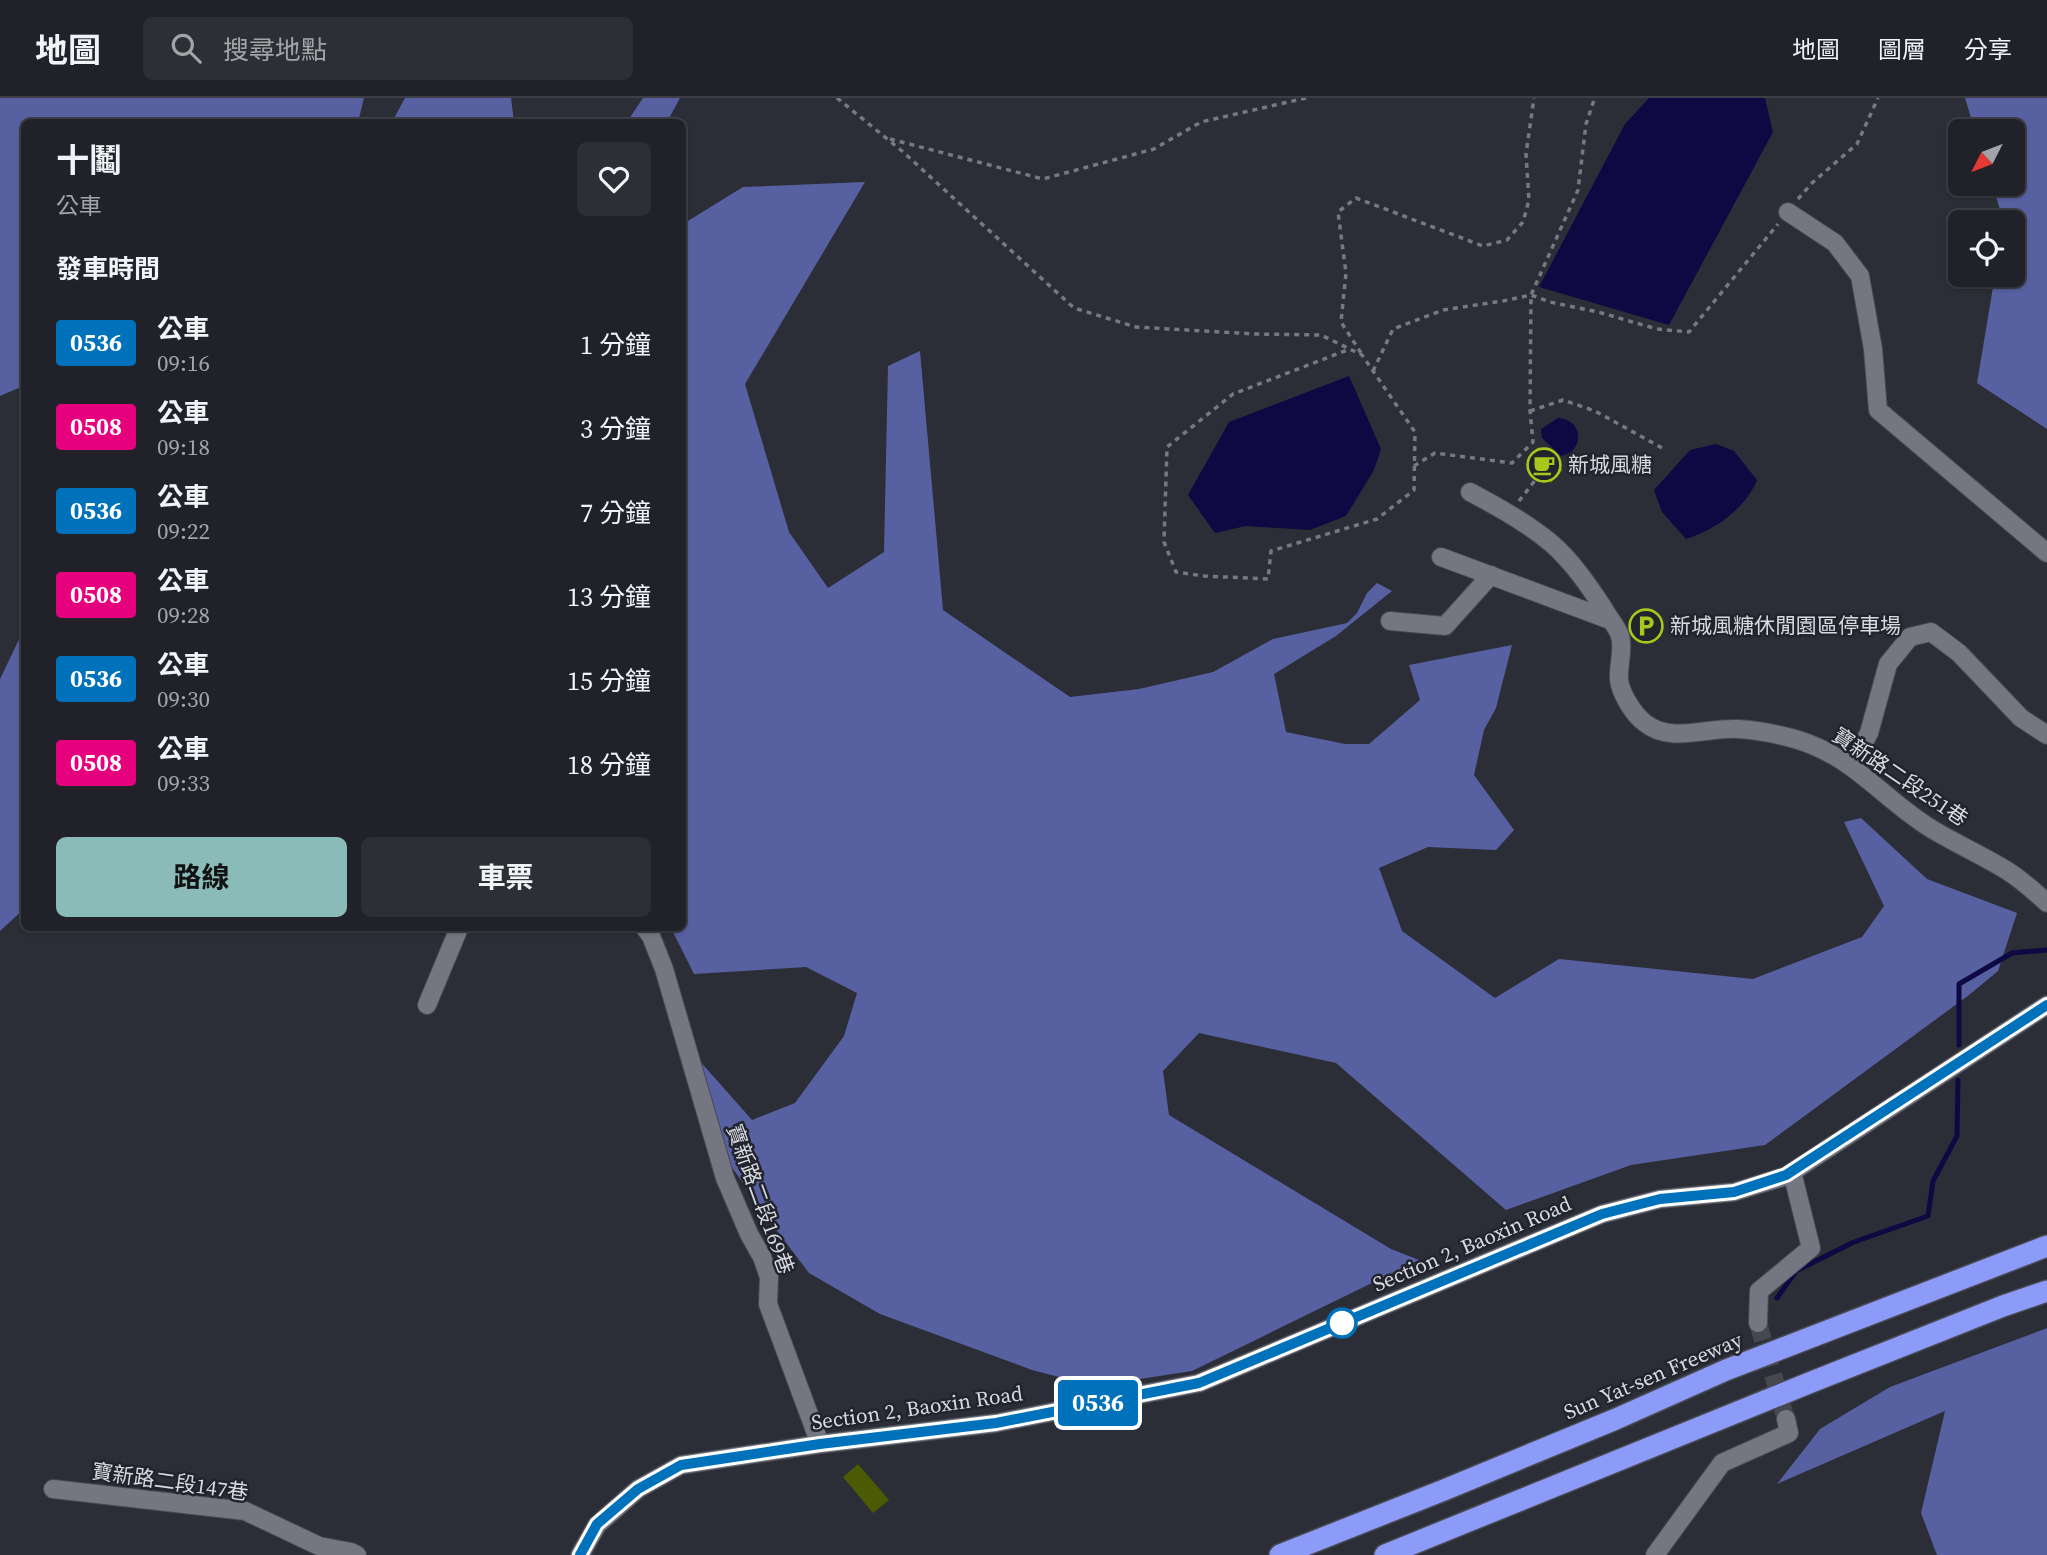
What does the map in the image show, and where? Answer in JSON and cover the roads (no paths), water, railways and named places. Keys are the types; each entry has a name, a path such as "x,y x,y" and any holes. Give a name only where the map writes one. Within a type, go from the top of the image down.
{"highway":[{"name":"Sun Yat-sen Freeway","path":"1280,1555 1616,1419 1726,1370 2047,1246"},
{"path":"1385,1555 1809,1383 2047,1291"}],"street":[{"path":"1788,212 1835,243 1860,276 1873,349 1878,410 2047,552"},
{"name":"寶新路二段251巷","path":"1470,492 1509,514 1551,543 1572,564 1620,636 1619,681 1634,714 1648,726 1674,733 1740,729 1779,735 1816,747 1852,766 1912,816 2026,883 2047,903"},
{"path":"1441,557 1610,620"},
{"path":"1390,621 1445,626 1491,575"},
{"path":"1852,766 1869,733 1888,664 1910,637 1931,632 1959,653 2021,718 2047,735"},
{"path":"427,1005 457,931"},
{"name":"寶新路二段169巷","path":"647,931 664,969 725,1178 762,1257 769,1277 768,1304 820,1444"},
{"name":"Section 2, Baoxin Road","path":"580,1555 597,1524 638,1489 681,1465 820,1444 996,1423 1199,1383 1602,1214 1660,1199 1734,1192 1786,1175 2047,1005"},
{"path":"1758,1323 1759,1291 1811,1248 1792,1172"},
{"path":"1655,1555 1722,1463 1789,1433 1786,1419"},
{"name":"寶新路二段147巷","path":"53,1489 245,1511 318,1546 357,1555"}],"waterway":[{"path":"1959,1045 1959,984 2012,953 2047,950"},
{"path":"1777,1298 1796,1271 1854,1242 1928,1216 1933,1181 1957,1136 1958,1080"}],"tunnel":[{"path":"1758,1323 1786,1419"}],"place":[{"name":"新城風糖","path":"1544,465"},
{"name":"新城風糖休閒園區停車場","path":"1646,626"}]}
